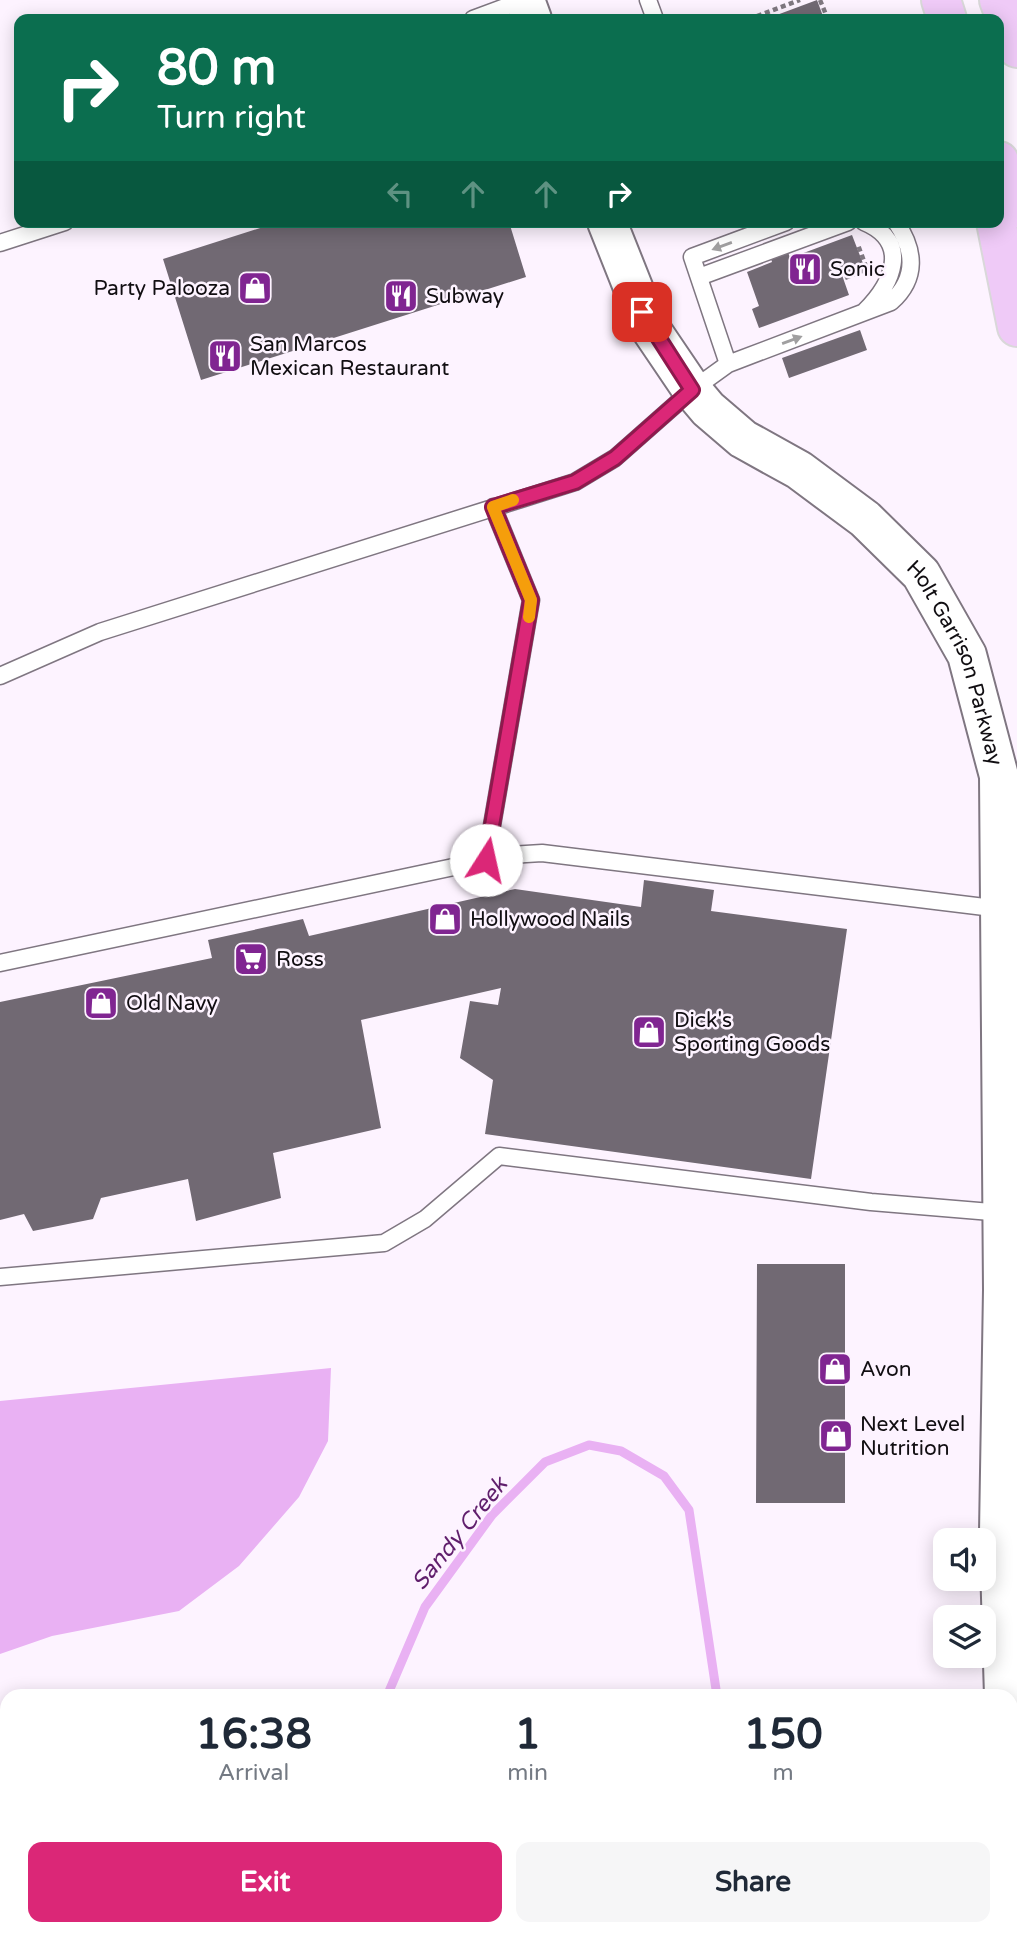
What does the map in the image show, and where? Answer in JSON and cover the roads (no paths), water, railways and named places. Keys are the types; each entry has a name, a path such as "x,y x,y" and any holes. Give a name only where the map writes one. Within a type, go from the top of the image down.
{"main road":[{"path":"999,0 1017,48"},
{"path":"1004,174 1017,208"},
{"path":"997,228 1017,327"}],"street":[{"name":"Holt Garrison Parkway","path":"609,228 648,325 692,390 708,409 743,439 799,470 865,519 921,574 967,655 999,776 1003,1213 999,1532 1004,1689"}],"lane":[{"path":"486,14 524,0"},
{"path":"0,243 46,228"},
{"path":"728,364 692,257 770,228"},
{"path":"699,277 832,228"},
{"path":"861,315 886,287 893,271 885,238 872,228"},
{"path":"0,676 100,632 575,482 615,458 692,390 728,364 891,302 910,276 912,253 899,228"},
{"path":"486,860 531,600 493,507"},
{"path":"0,963 486,860 542,853 1001,909"},
{"path":"0,1277 384,1243 425,1219 499,1156 871,1202 1003,1213"}],"waterway":[{"name":"Sandy Creek","path":"390,1689 425,1607 492,1515 545,1462 589,1445 621,1451 664,1476 689,1510 716,1689"}],"place":[{"name":"Sonic","path":"805,269"},
{"name":"Party Palooza","path":"255,288"},
{"name":"Subway","path":"401,296"},
{"name":"San Marcos Mexican Restaurant","path":"225,356"},
{"name":"Hollywood Nails","path":"445,919"},
{"name":"Ross","path":"251,959"},
{"name":"Old Navy","path":"101,1003"},
{"name":"Dick's Sporting Goods","path":"649,1032"},
{"name":"Avon","path":"835,1369"},
{"name":"Next Level Nutrition","path":"836,1436"}]}
